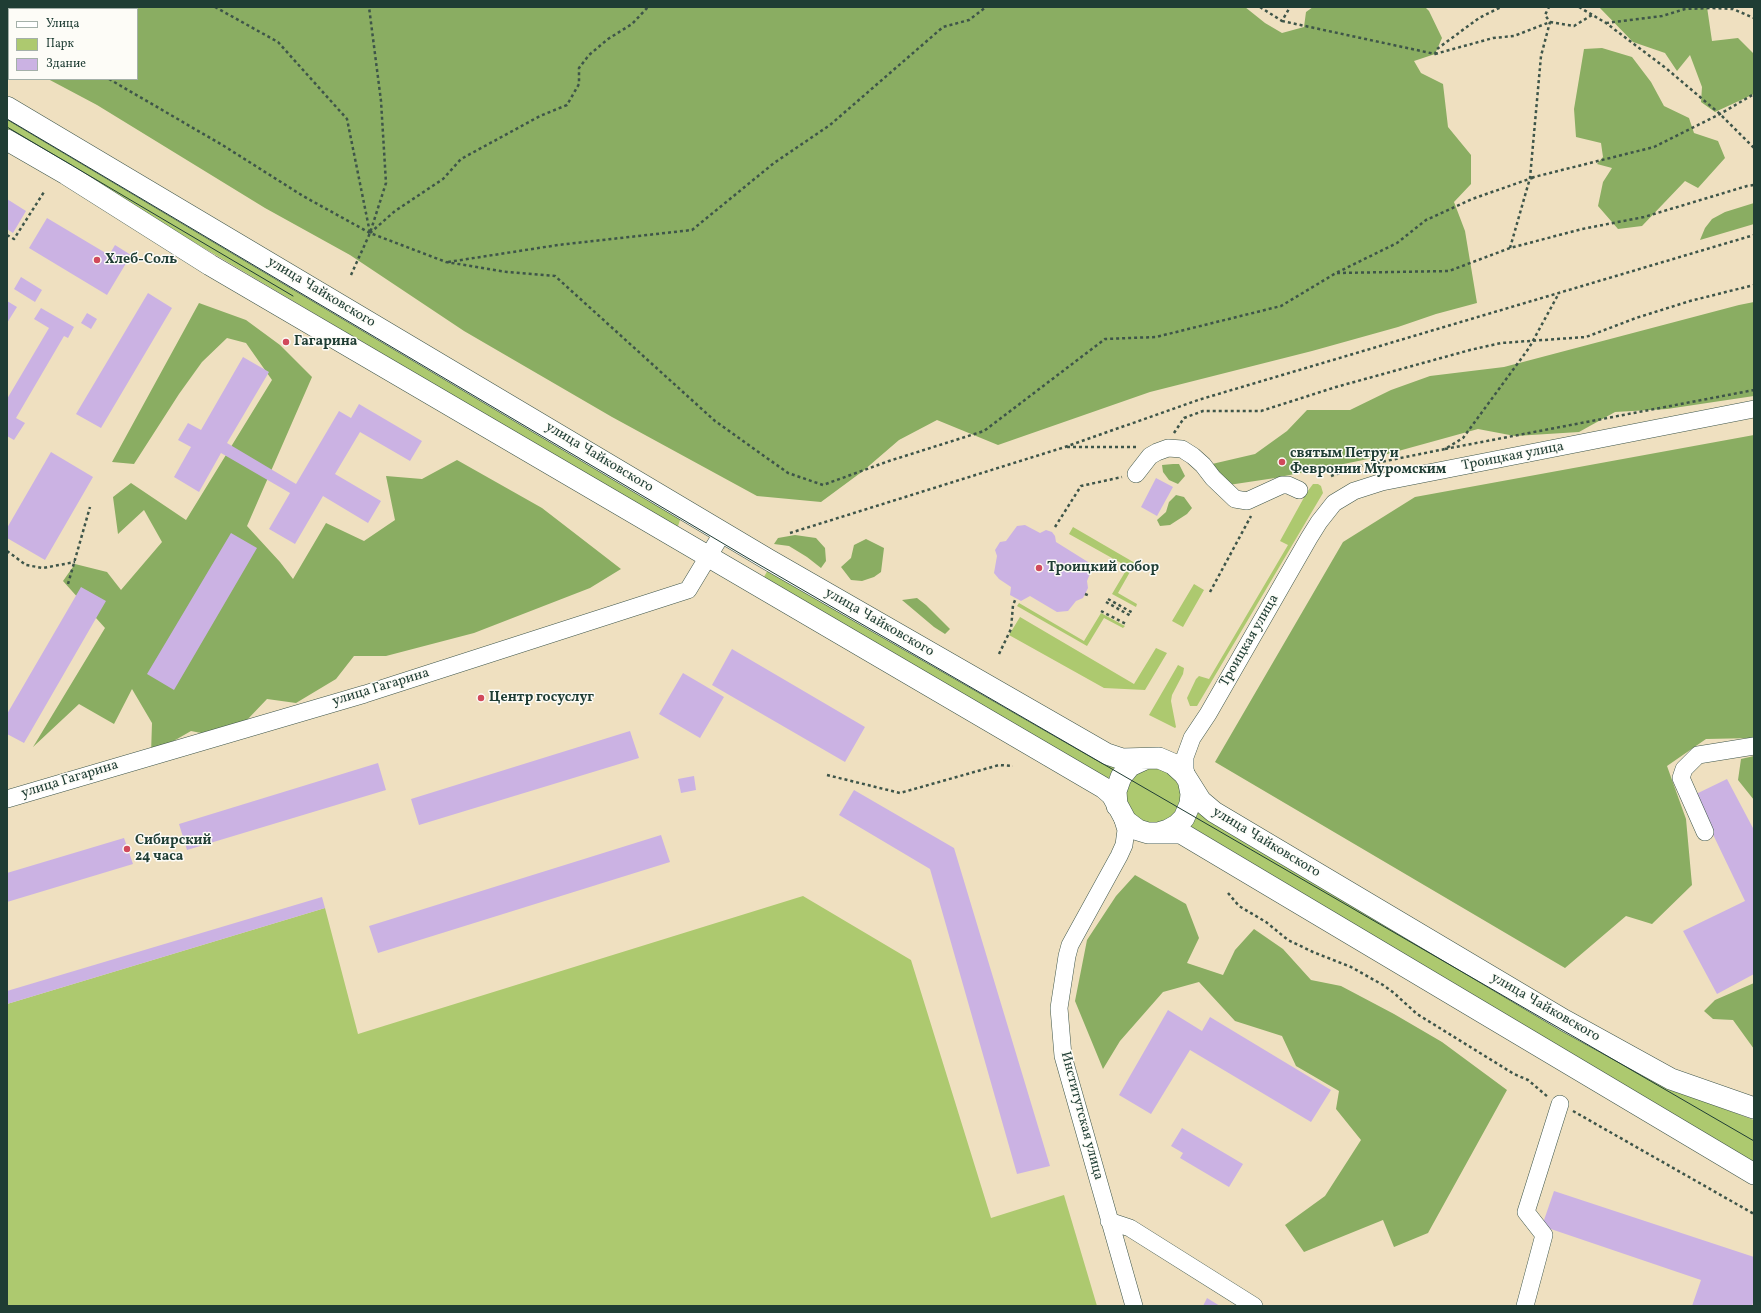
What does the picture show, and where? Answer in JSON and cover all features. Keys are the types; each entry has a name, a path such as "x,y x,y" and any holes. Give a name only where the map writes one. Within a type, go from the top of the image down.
{"main road":[{"name":"улица Чайковского","path":"7,107 723,532 1107,754 1122,759 1164,759 1173,764 1181,770 1205,805 1214,812 1564,1020 1670,1079 1754,1108"},
{"name":"улица Чайковского","path":"7,140 66,174 210,266 1104,788"},
{"path":"1120,811 1116,791 1120,777 1130,766 1139,761 1151,758"},
{"path":"1165,830 1184,818 1188,809 1191,794 1188,781"},
{"name":"Институтская улица","path":"1104,788 1112,795 1129,824 1138,830 1148,833 1165,830 1181,833 1754,1174"}],"street":[{"name":"Троицкая улица","path":"1192,738 1208,714 1319,522 1334,503 1354,491 1390,481 1754,409"},
{"path":"1136,474 1150,456 1163,450 1182,449 1203,465 1225,491 1235,500 1247,501 1282,485 1288,485 1299,490"},
{"name":"улица Гагарина","path":"7,799 365,694 688,590 723,532"},
{"path":"1151,758 1174,752 1192,738"},
{"path":"1188,781 1184,769 1185,757 1192,738"},
{"path":"1704,832 1681,778 1684,769 1698,755 1754,746"},
{"name":"Институтская улица","path":"1120,811 1127,833 1120,856 1070,945 1059,1008 1063,1056 1134,1306"},
{"path":"1120,856 1127,847 1138,840 1165,830"},
{"path":"1525,1306 1544,1234 1526,1212 1560,1104"},
{"path":"1109,1221 1130,1228 1254,1306"}],"path":[{"path":"215,7 278,42 347,119 370,233"},
{"path":"351,275 370,233 386,183 381,101 370,7"},
{"path":"370,233 395,211 443,179 461,159 540,116 567,104 580,84 579,68 589,55 608,39 632,24 648,7"},
{"path":"446,262 558,245 692,230 774,163 830,125 943,27 969,20 986,7"},
{"path":"1260,7 1282,20 1435,54 1492,38 1514,36 1550,22 1574,26 1592,15"},
{"path":"1282,20 1290,7"},
{"path":"1435,54 1437,49 1479,18 1501,7"},
{"path":"1510,248 1530,178 1542,56 1550,22 1545,15 1549,7"},
{"path":"1579,7 1606,23 1667,69 1720,114 1754,148"},
{"path":"1606,23 1662,16 1685,9 1712,8 1733,9 1754,18"},
{"path":"111,80 224,146 302,196 370,233 446,262 507,272 555,276 715,421 788,473 823,485 889,461 984,431 1105,339 1156,337 1281,306 1336,273 1397,242 1426,220 1472,199 1535,178 1530,178"},
{"path":"1530,178 1654,147 1720,114 1754,94"},
{"path":"1336,273 1449,271 1510,248 1582,229 1644,217 1754,185"},
{"path":"7,235 14,239 44,192"},
{"path":"790,533 1065,447 1198,400 1754,235"},
{"path":"1065,447 1144,448 1163,450 1184,418 1203,411 1260,411 1329,389 1500,343 1533,342 1586,336 1690,301 1754,284"},
{"path":"1445,450 1463,438 1533,342 1559,293"},
{"path":"1331,476 1361,466 1754,390"},
{"path":"1055,527 1081,486 1136,474"},
{"path":"1210,592 1244,530 1259,496"},
{"path":"68,584 90,506"},
{"path":"8,552 26,565 43,568 75,562"},
{"path":"1085,594 1090,596"},
{"path":"999,654 1011,628 1013,605 1016,598"},
{"path":"1107,600 1132,614"},
{"path":"1101,610 1126,624"},
{"path":"827,775 900,793 999,765 1013,766"},
{"path":"1228,893 1239,906 1266,922 1288,940 1313,952 1351,966 1394,993 1417,1014 1514,1074 1528,1080 1552,1100 1754,1214"}],"green space":[{"path":"7,7 1245,7 1265,23 1282,33 1304,27 1306,12 1313,7 1425,7 1429,11 1442,38 1435,54 1414,61 1421,73 1443,84 1448,127 1471,155 1471,184 1454,202 1465,231 1477,303 1312,351 1150,392 998,445 937,420 899,440 863,471 821,502 757,496 612,417 464,331 350,255 265,208 97,105 50,80 138,80 138,8 8,8 8,50"},
{"path":"1599,7 1707,7 1712,41 1738,38 1754,54 1754,94 1715,112 1701,102 1702,87 1690,55 1677,71 1665,53 1633,42"},
{"path":"1602,48 1632,57 1651,82 1664,106 1689,118 1694,133 1718,141 1725,158 1698,188 1685,181 1642,226 1618,229 1598,206 1603,182 1612,168 1597,164 1603,157 1601,143 1576,137 1574,109 1584,49"},
{"path":"7,115 682,514 677,529 7,131"},
{"path":"1754,203 1754,224 1700,240 1705,228 1712,219 1725,212"},
{"path":"1754,302 1754,396 1667,409 1615,412 1579,432 1515,436 1478,429 1373,458 1275,478 1222,486 1212,464 1255,454 1287,431 1307,410 1350,410 1391,390 1430,376 1504,367"},
{"path":"199,303 246,320 280,345 312,377 247,526 280,562 293,579 326,523 364,541 395,520 386,476 422,479 457,460 542,508 621,569 590,588 474,633 386,656 354,656 336,679 296,703 267,699 247,720 211,735 191,731 151,754 152,723 132,689 114,724 79,704 33,747 105,628 63,581 75,564 107,572 121,590 162,542 144,510 118,534 113,497 131,483 186,520 272,380 246,343 227,338 202,362 179,394 134,464 112,462"},
{"path":"1754,435 1754,738 1706,739 1667,766 1686,819 1692,885 1652,924 1626,916 1565,968 1215,762 1343,542 1415,497"},
{"path":"1179,464 1185,476 1178,484 1169,480 1163,472 1162,465"},
{"path":"1313,484 1318,484 1321,486 1323,493 1197,706 1190,706 1187,698 1196,679 1199,676 1209,679 1288,545 1280,541"},
{"path":"1176,495 1184,497 1192,508 1187,514 1170,525 1160,526 1157,520 1166,512 1169,502"},
{"path":"1073,527 1135,563 1118,593 1137,604 1136,607 1112,594 1128,567 1069,534"},
{"path":"795,535 816,538 825,548 826,561 821,568 789,546 774,544 778,538"},
{"path":"866,539 884,548 881,572 874,577 862,581 851,580 841,567 851,558 854,545"},
{"path":"770,566 1115,766 1108,779 764,577"},
{"path":"1194,584 1204,590 1183,627 1172,621"},
{"path":"917,598 950,629 945,634 934,627 902,600"},
{"path":"1019,603 1084,641 1101,613 1125,626 1123,628 1104,618 1087,646 1017,606"},
{"path":"1020,617 1134,684 1156,648 1167,653 1145,690 1104,688 1009,635"},
{"path":"1178,665 1184,668 1183,674 1172,695 1171,701 1175,728 1149,715"},
{"path":"1754,756 1754,800 1738,780 1741,759"},
{"path":"1141,764 1177,771 1185,808 1154,830 1149,829 1120,800"},
{"path":"1199,811 1719,1107 1754,1120 1754,1164 1190,826"},
{"path":"1135,875 1186,904 1199,938 1187,963 1223,975 1235,950 1254,929 1283,949 1311,980 1341,986 1394,1014 1442,1042 1507,1090 1428,1233 1394,1247 1383,1220 1304,1252 1285,1225 1325,1196 1361,1140 1336,1109 1339,1091 1296,1066 1282,1036 1235,1021 1199,982 1163,992 1120,1041 1103,1069 1075,1001 1087,940 1116,896"},
{"path":"803,896 911,960 991,1218 1064,1195 1097,1306 7,1306 7,1004 325,908 358,1034"},
{"path":"1754,983 1754,1049 1733,1020 1713,1019 1704,1011 1715,1000"}],"building":[{"path":"7,199 26,211 13,233 7,229"},
{"path":"47,218 109,255 115,245 131,255 107,295 29,248"},
{"path":"21,277 42,290 35,302 14,289"},
{"path":"148,293 172,308 101,428 76,414"},
{"path":"7,301 17,307 7,323"},
{"path":"41,308 74,327 68,338 64,336 16,418 25,423 14,440 7,436 7,399 49,328 34,319"},
{"path":"87,313 97,319 91,329 81,323"},
{"path":"243,357 269,372 227,443 296,484 339,411 351,418 359,404 422,441 410,461 360,432 335,474 381,501 368,523 323,496 295,544 269,529 290,493 221,453 199,492 174,477 191,447 178,440 188,423 201,430"},
{"path":"51,452 93,477 45,560 7,538 7,528"},
{"path":"1156,478 1173,487 1157,516 1141,507"},
{"path":"1025,525 1040,533 1046,530 1052,532 1055,536 1056,542 1088,562 1092,569 1087,581 1088,588 1083,598 1076,601 1068,611 1057,612 1030,596 1021,601 1010,595 1011,587 999,579 994,573 997,556 995,550 1000,542 1006,541 1017,526"},
{"path":"231,533 257,548 174,690 147,674"},
{"path":"81,587 106,601 24,743 7,734 7,714"},
{"path":"732,649 865,727 845,762 712,685"},
{"path":"683,673 724,697 700,738 659,714"},
{"path":"630,731 639,758 419,825 411,799"},
{"path":"378,763 386,790 187,850 179,824"},
{"path":"694,776 696,790 681,793 678,779"},
{"path":"1727,779 1754,830 1754,974 1717,994 1683,931 1745,901 1694,795"},
{"path":"854,790 954,848 1050,1166 1017,1174 930,869 839,815"},
{"path":"661,835 670,862 378,953 369,926"},
{"path":"124,838 133,864 7,902 7,873"},
{"path":"322,897 325,908 7,1004 7,991"},
{"path":"1168,1010 1202,1031 1210,1017 1331,1090 1311,1122 1190,1050 1151,1114 1119,1095"},
{"path":"1182,1128 1243,1164 1229,1187 1180,1158 1183,1153 1171,1146"},
{"path":"1554,1191 1754,1257 1754,1300 1752,1306 1692,1306 1701,1280 1542,1226"},
{"path":"1207,1298 1220,1306 1203,1306"}],"tram line":[{"path":"7,119 746,557 1754,1141"},
{"path":"7,127 293,296"}],"place":[{"name":"Хлеб-Соль","path":"97,260"},
{"name":"Гагарина","path":"286,342"},
{"name":"святым Петру и Февронии Муромским","path":"1282,462"},
{"name":"Троицкий собор","path":"1039,568"},
{"name":"Центр госуслуг","path":"481,698"},
{"name":"Сибирский 24 часа","path":"127,849"}]}
